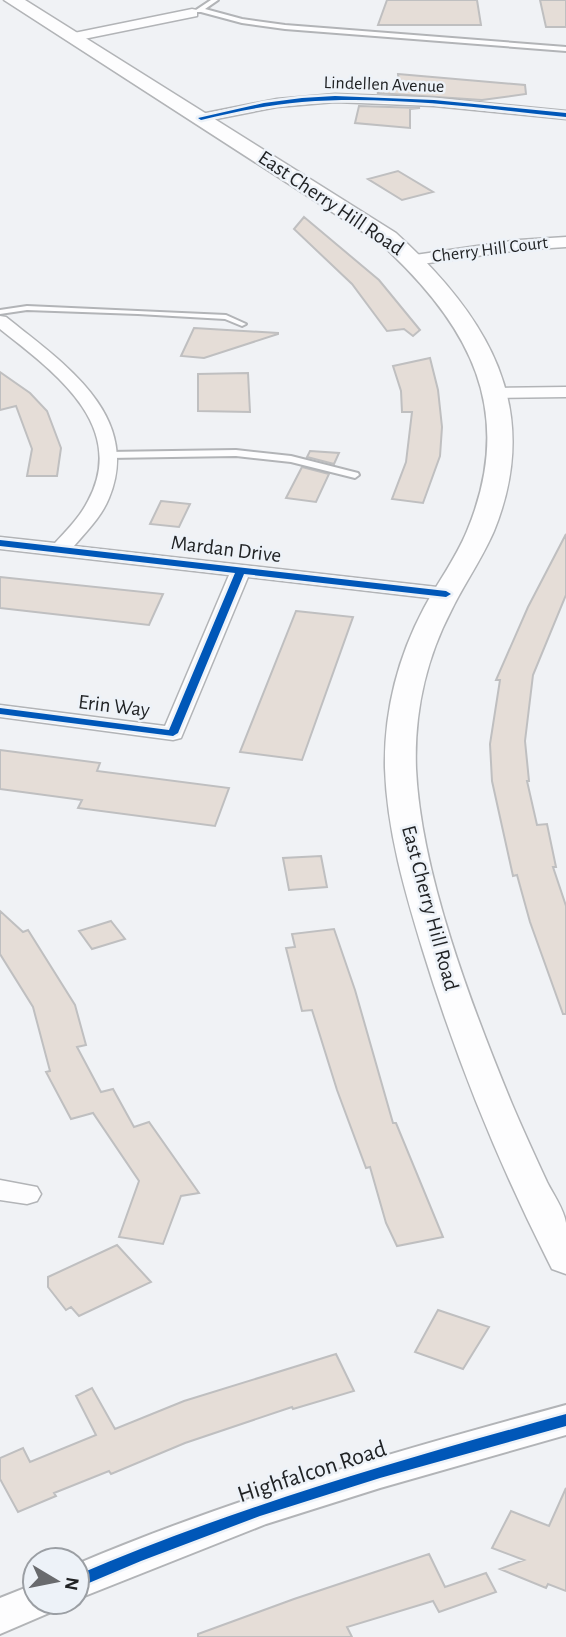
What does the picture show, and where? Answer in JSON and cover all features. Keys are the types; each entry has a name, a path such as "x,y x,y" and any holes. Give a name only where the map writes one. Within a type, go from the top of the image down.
{"main road":[{"name":"East Cherry Hill Road","path":"13,0 361,219 415,260 438,284 474,335 496,393 500,424 500,463 492,499 481,530 426,634 405,703 401,746 402,788 411,853 457,1011 491,1100 538,1205 566,1259"}],"street":[{"path":"74,37 196,11"},
{"name":"Lindellen Avenue","path":"201,118 277,103 333,99 398,100 566,114"},
{"name":"Cherry Hill Court","path":"415,260 519,245 566,242"},
{"path":"0,321 61,371 87,397 105,431 108,455 101,495 88,518 61,549"},
{"path":"496,393 566,392"},
{"name":"Mardan Drive","path":"0,543 446,594"},
{"name":"Erin Way","path":"0,711 173,733 241,570"},
{"name":"Highfalcon Road","path":"91,1576 243,1516 402,1465 566,1420"},
{"path":"0,1617 21,1607"}],"lane":[{"path":"196,11 215,0"},
{"path":"196,11 285,27 566,49"},
{"path":"0,312 27,308 138,312 226,317 242,324"},
{"path":"108,455 236,453 292,460 355,475"}],"building":[{"path":"387,0 477,0 481,25 378,25"},
{"path":"540,0 566,0 566,27 546,27"},
{"path":"398,74 525,85 526,94 482,100 377,93 399,85"},
{"path":"359,106 420,108 410,109 410,128 355,123"},
{"path":"398,171 433,192 402,200 368,179"},
{"path":"304,217 379,280 420,330 413,336 404,329 387,331 352,284 294,229"},
{"path":"194,328 278,334 204,358 181,356"},
{"path":"430,358 438,390 442,427 440,456 423,503 392,499 406,462 412,412 402,412 401,391 393,366"},
{"path":"0,372 30,393 47,411 61,448 57,476 27,476 32,449 16,406 0,410"},
{"path":"248,373 250,412 198,411 198,374"},
{"path":"310,451 339,453 334,464 307,457"},
{"path":"302,467 329,474 316,502 286,498"},
{"path":"161,501 190,504 179,527 150,524"},
{"path":"566,534 566,595 533,675 525,741 527,781 537,825 547,824 556,867 553,867 566,906 566,1014 563,1014 530,922 517,875 513,876 492,781 490,744 500,680 496,680 528,607"},
{"path":"0,577 163,594 149,625 0,608"},
{"path":"296,611 353,617 302,760 240,752"},
{"path":"0,750 100,763 97,771 229,788 215,826 78,808 82,800 0,789"},
{"path":"321,856 327,887 289,890 283,858"},
{"path":"0,911 23,932 28,930 75,1005 86,1045 77,1047 101,1092 113,1089 134,1127 149,1122 199,1193 181,1196 163,1244 119,1237 139,1181 93,1113 71,1119 46,1072 50,1071 33,1007 0,954"},
{"path":"111,921 125,939 92,949 79,931"},
{"path":"334,929 355,990 393,1123 396,1123 443,1237 397,1246 386,1223 370,1167 366,1168 337,1090 312,1010 302,1011 286,948 295,947 292,934"},
{"path":"117,1245 151,1282 79,1316 71,1307 66,1310 48,1287 48,1277"},
{"path":"438,1310 489,1327 463,1369 415,1352"},
{"path":"336,1354 354,1391 293,1409 292,1407 185,1443 111,1474 109,1471 54,1493 56,1496 18,1512 0,1479 0,1458 23,1448 30,1462 96,1435 76,1396 92,1388 115,1429 184,1401"},
{"path":"566,1488 566,1591 548,1584 546,1588 500,1569 524,1560 492,1548 511,1511 549,1526"},
{"path":"429,1554 445,1587 486,1573 496,1592 439,1612 433,1601 347,1627 352,1637 198,1637 198,1634 294,1599"}],"cycle path":[{"path":"201,118 277,103 335,98 434,102 566,115"},
{"path":"0,543 446,594"},
{"path":"0,711 173,733 241,570"},
{"path":"91,1576 136,1556 257,1511 380,1472 566,1420"}]}
